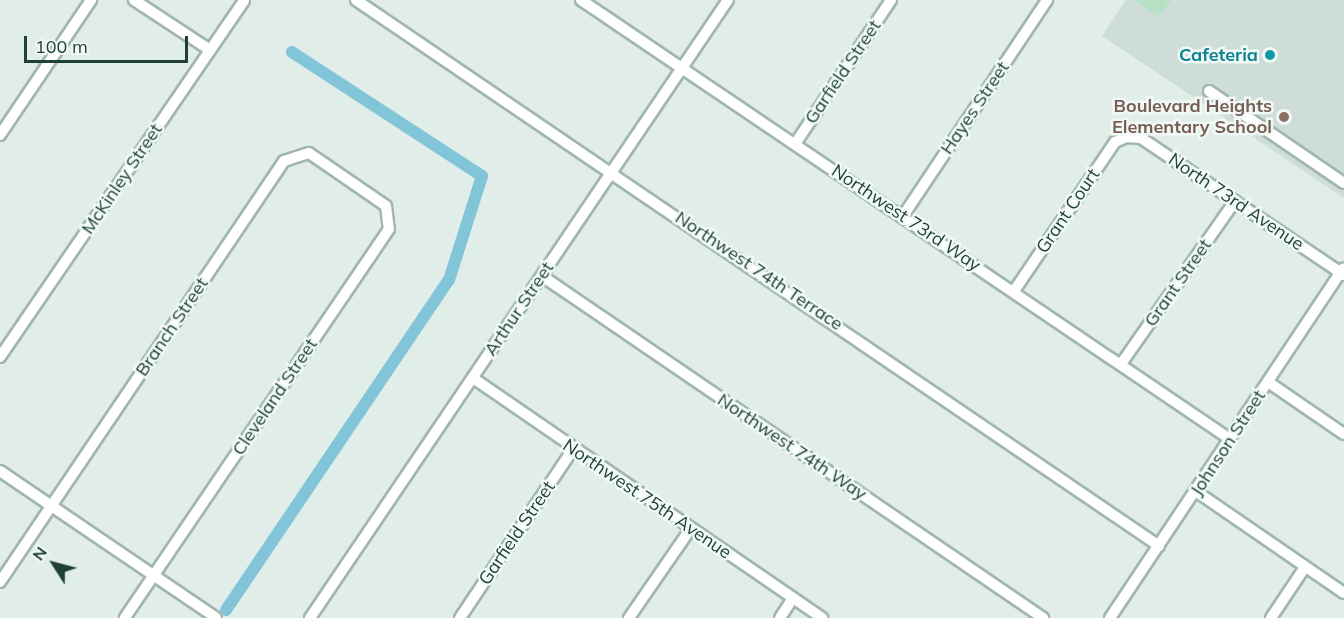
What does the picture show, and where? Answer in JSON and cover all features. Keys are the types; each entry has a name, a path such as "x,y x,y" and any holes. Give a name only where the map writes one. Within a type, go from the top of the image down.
{"street":[{"path":"0,135 91,0"},
{"path":"134,0 210,50"},
{"name":"McKinley Street","path":"0,357 244,0"},
{"name":"Northwest 74th Terrace","path":"356,0 613,171 1159,546"},
{"name":"Northwest 73rd Way","path":"581,0 1230,439"},
{"name":"Arthur Street","path":"310,618 728,0"},
{"name":"Garfield Street","path":"795,144 891,0"},
{"name":"Hayes Street","path":"903,216 1047,0"},
{"path":"1209,91 1344,183"},
{"name":"North 73rd Avenue","path":"1126,137 1141,138 1343,272"},
{"name":"Grant Court","path":"1014,291 1115,142 1126,137"},
{"name":"Cleveland Street","path":"125,618 389,229 391,218 386,206 309,153 297,153"},
{"name":"Branch Street","path":"0,582 284,161 297,153"},
{"name":"Grant Street","path":"1121,364 1235,201"},
{"name":"Johnson Street","path":"1110,618 1343,272"},
{"name":"Northwest 74th Way","path":"542,276 1043,618"},
{"name":"Northwest 75th Avenue","path":"473,378 573,449 822,618"},
{"path":"1268,382 1344,434"},
{"name":"Garfield Street","path":"460,618 573,449"},
{"path":"0,471 216,618"},
{"path":"1197,492 1344,593"},
{"path":"629,618 691,528"},
{"path":"1271,618 1305,567"},
{"path":"780,618 793,598"}],"shaded area":[{"name":"Boulevard Heights Elementary School","path":"1126,0 1344,0 1344,198 1102,36"}],"green space":[{"path":"1134,0 1171,0 1158,17"}],"waterway":[{"path":"226,610 449,280 482,176 292,52"}],"place":[{"name":"Cafeteria","path":"1270,55"},
{"name":"Boulevard Heights Elementary School","path":"1284,117"}]}
